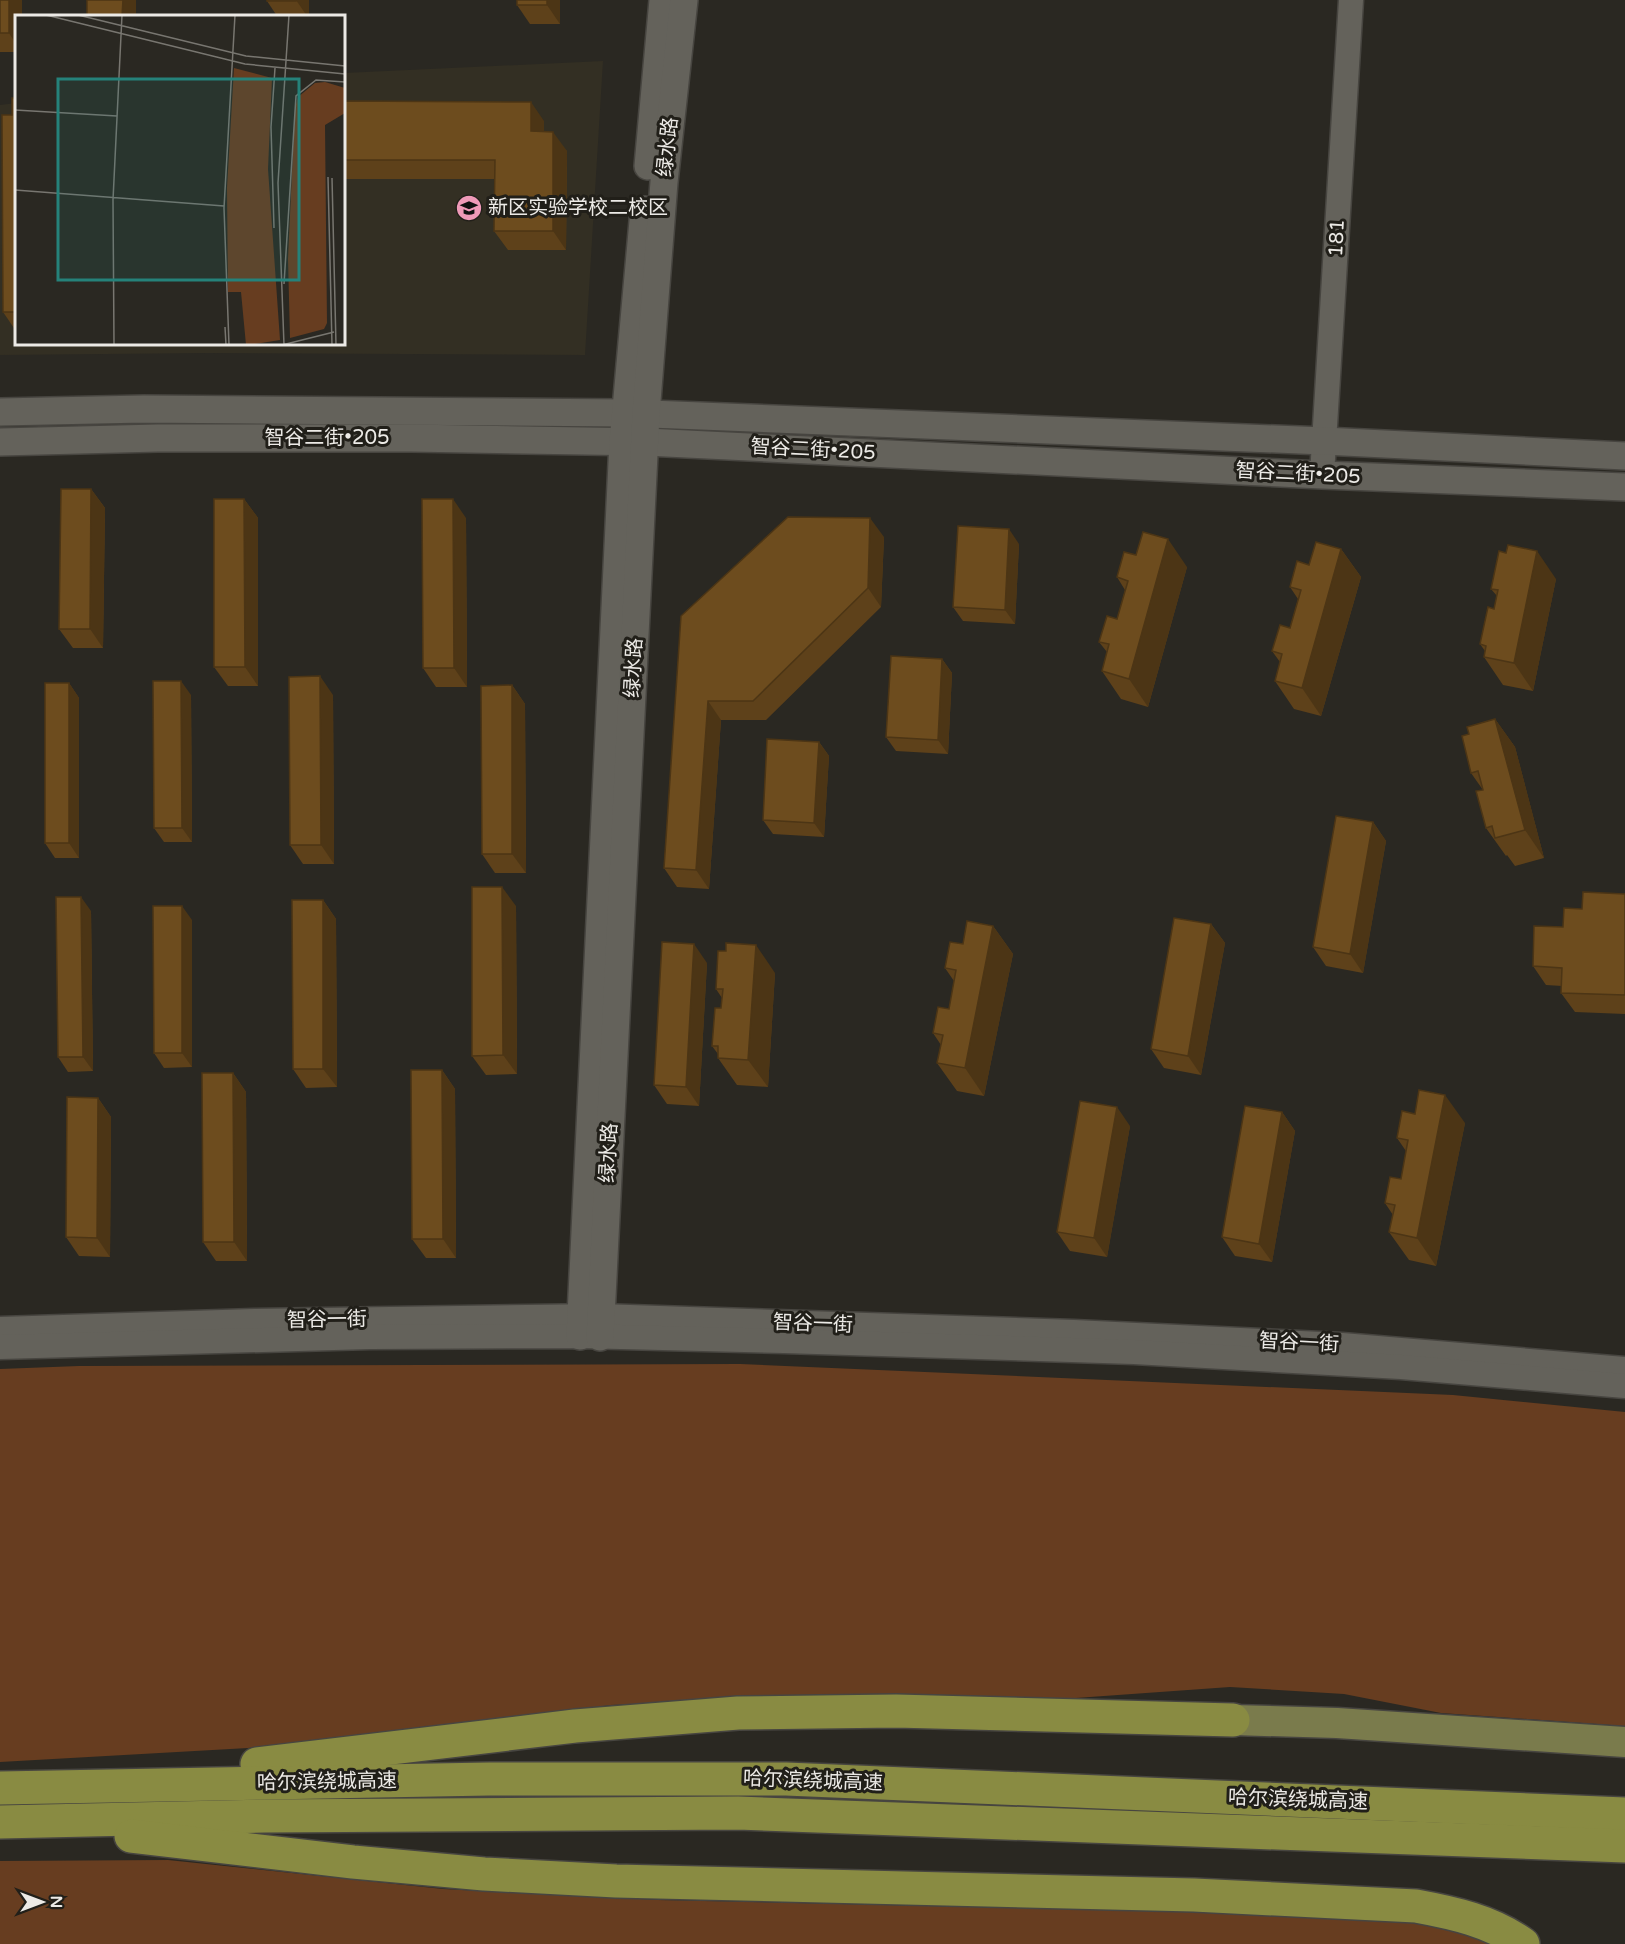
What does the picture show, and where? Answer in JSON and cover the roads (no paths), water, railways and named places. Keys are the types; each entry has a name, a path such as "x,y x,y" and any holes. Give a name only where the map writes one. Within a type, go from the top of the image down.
{"highway":[{"path":"0,1786 264,1763 575,1726 738,1713 896,1711 1233,1720"},
{"name":"哈尔滨绕城高速","path":"0,1786 489,1779 786,1779 1624,1830"},
{"name":"哈尔滨绕城高速","path":"0,1822 264,1816 738,1813 1624,1830"},
{"path":"0,1828 125,1835 353,1862 484,1874 616,1881 1182,1895 1416,1906 1485,1922 1523,1944"}],"main road":[{"name":"绿水路","path":"590,1327 636,413 663,0"},
{"name":"绿水路","path":"636,413 684,0"},
{"name":"智谷二街•205","path":"0,412 155,409 636,413 1324,441 1625,456"},
{"name":"智谷二街•205","path":"0,442 169,438 411,438 635,442 1625,487"},
{"path":"1233,1720 1336,1723 1625,1742"}],"street":[{"name":"181","path":"1322,475 1351,0"},
{"name":"智谷一街","path":"0,1329 254,1321 1074,1332 1319,1343 1625,1369"},
{"name":"智谷一街","path":"0,1347 358,1337 590,1327 923,1345 1134,1352 1401,1367 1625,1386"}],"place":[{"name":"新区实验学校二校区","path":"469,208"}]}
